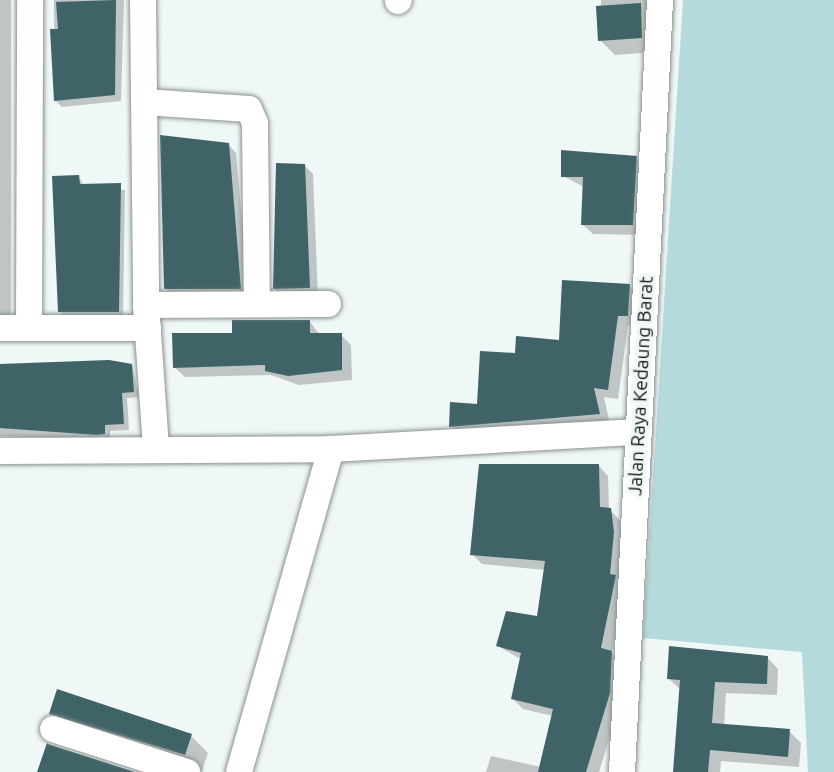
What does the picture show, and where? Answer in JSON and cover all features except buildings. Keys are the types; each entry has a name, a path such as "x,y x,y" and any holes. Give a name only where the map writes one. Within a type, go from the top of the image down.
{"street":[{"path":"29,328 30,0"},
{"path":"143,0 147,317 156,449"},
{"name":"Jalan Raya Kedaung Barat","path":"622,772 660,0"},
{"path":"144,102 250,109 255,123 257,304"},
{"path":"0,328 29,328 147,317 257,304 328,304"},
{"path":"0,452 331,449 638,432"},
{"path":"239,772 331,449"},
{"path":"53,729 187,772"}],"shaded area":[{"path":"683,0 834,0 834,772 808,772 802,652 643,638"}]}
